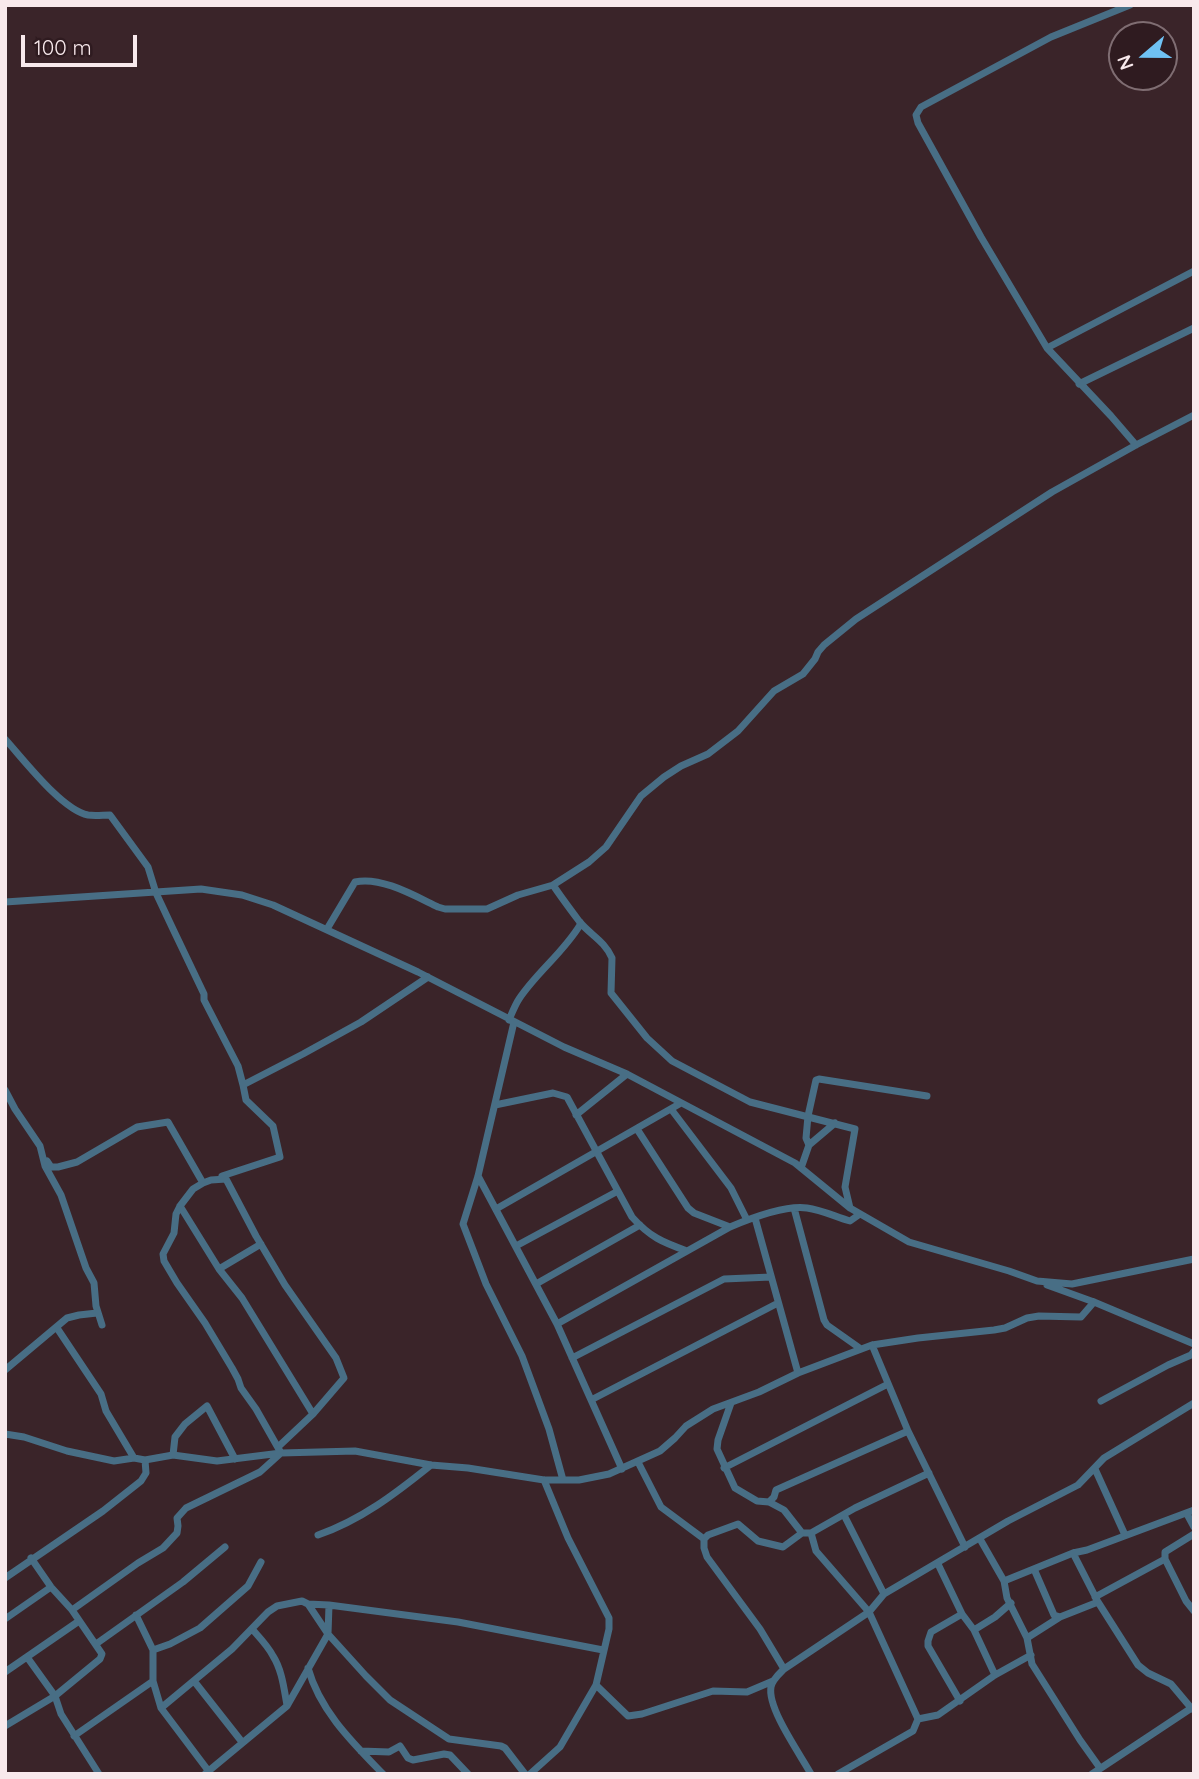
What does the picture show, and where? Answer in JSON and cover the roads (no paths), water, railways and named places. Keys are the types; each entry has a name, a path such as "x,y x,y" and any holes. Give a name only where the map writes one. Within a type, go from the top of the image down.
{"street":[{"path":"1130,5 1051,37 921,107 916,115 981,237 1047,348 1136,445"},
{"path":"1047,348 1194,271"},
{"path":"1079,383 1194,328"},
{"path":"327,929 355,883 363,880 399,888 445,909 478,910 553,885 597,856 642,796 664,777 708,754 738,731 774,691 803,674 824,645 856,620 1052,492 1194,415"},
{"path":"5,739 58,798 72,809 88,815 110,814 148,867 156,892 204,994 204,1000 238,1066 246,1100 272,1126 280,1157 193,1188 176,1214 173,1233 163,1254 164,1261 177,1283 205,1323 280,1450"},
{"path":"553,885 580,922 600,940 610,954 611,992 647,1038 672,1061 750,1101 856,1130 845,1187 850,1208"},
{"path":"5,902 201,889 242,895 273,905 428,977 564,1047 627,1074 795,1163 850,1208 909,1242 1037,1281 1194,1344"},
{"path":"563,1480 549,1429 522,1356 486,1284 463,1224 478,1176 518,1000 570,941 580,922"},
{"path":"243,1085 361,1022 428,977"},
{"path":"576,1115 627,1074"},
{"path":"809,1145 806,1138 808,1116 814,1083 819,1079 927,1096"},
{"path":"5,1090 51,1167 77,1162 137,1127 168,1122 207,1181"},
{"path":"495,1105 553,1093 567,1097 632,1217 660,1241 687,1251"},
{"path":"496,1209 681,1103"},
{"path":"671,1109 751,1219 771,1277 798,1373"},
{"path":"801,1168 809,1145 835,1123"},
{"path":"637,1129 688,1208 730,1227"},
{"path":"40,1146 45,1166 61,1195 86,1268 94,1283 97,1313 102,1325"},
{"path":"478,1176 557,1324 622,1469"},
{"path":"72,1610 163,1548 177,1533 177,1518 186,1508 260,1472 344,1378 336,1357 285,1285 226,1179 207,1181"},
{"path":"516,1246 618,1191"},
{"path":"180,1206 219,1269 242,1298 313,1414"},
{"path":"794,1208 824,1320 860,1349"},
{"path":"557,1324 730,1227 751,1219 794,1208 805,1208 850,1221 860,1214"},
{"path":"536,1284 640,1225"},
{"path":"219,1269 261,1244"},
{"path":"1037,1281 1072,1284 1194,1259"},
{"path":"572,1358 724,1279 771,1277"},
{"path":"5,1434 114,1461 134,1458 145,1460 173,1455 216,1461 280,1450 355,1451 431,1465 544,1480 579,1480 609,1474 638,1462 660,1451 686,1426 713,1409 860,1349 918,1338 1005,1328 1027,1318 1081,1317 1094,1302"},
{"path":"591,1400 778,1303"},
{"path":"5,1370 67,1318 97,1313"},
{"path":"57,1328 102,1394 106,1411 134,1458"},
{"path":"872,1345 908,1431 965,1547"},
{"path":"1101,1401 1191,1355 1194,1351"},
{"path":"724,1468 888,1384"},
{"path":"731,1403 717,1449 724,1468 735,1488 742,1494 757,1501 769,1502 784,1510 802,1533"},
{"path":"811,1774 772,1706 771,1688 784,1669 869,1612 884,1594 1008,1521 1077,1485 1104,1458 1194,1403"},
{"path":"173,1455 175,1437 185,1424 206,1406 235,1459"},
{"path":"769,1502 776,1490 908,1431"},
{"path":"5,1577 103,1511 141,1481 146,1473 145,1460"},
{"path":"638,1462 661,1507 704,1539"},
{"path":"318,1535 360,1517 431,1465"},
{"path":"1095,1469 1125,1535"},
{"path":"784,1669 760,1629 707,1557 704,1539 738,1524 758,1541 783,1547 802,1533 811,1533 929,1473"},
{"path":"308,1604 328,1634 390,1700 449,1739 501,1746 528,1774 560,1747 596,1685 609,1629 609,1618 568,1538 544,1480"},
{"path":"1004,1581 1073,1552 1087,1550 1190,1512 1194,1527"},
{"path":"844,1515 884,1594"},
{"path":"811,1533 816,1551 869,1612 918,1719 913,1731 838,1774"},
{"path":"1194,1534 1165,1552 1165,1559 1186,1601 1194,1611"},
{"path":"980,1539 1004,1581 1007,1598 1027,1638 1032,1664 1100,1768"},
{"path":"96,1644 183,1582 225,1547"},
{"path":"1073,1552 1096,1600 1138,1665 1171,1684 1193,1708 1093,1774"},
{"path":"5,1726 55,1696 100,1660 102,1654 32,1558"},
{"path":"1027,1638 1165,1559"},
{"path":"153,1650 200,1628 248,1586 261,1562"},
{"path":"938,1564 995,1675"},
{"path":"1034,1569 1054,1615 1060,1617"},
{"path":"5,1619 51,1587"},
{"path":"161,1708 232,1649 268,1612 277,1606 302,1601 308,1604 458,1622 604,1650"},
{"path":"974,1630 1011,1603"},
{"path":"136,1615 153,1650 153,1681 161,1708 208,1773 287,1706 328,1634 329,1605"},
{"path":"960,1701 928,1641 931,1632 962,1614"},
{"path":"5,1672 79,1621"},
{"path":"252,1629 276,1662 287,1706"},
{"path":"918,1719 938,1715 995,1675 1031,1655"},
{"path":"27,1657 55,1696 61,1714 99,1774"},
{"path":"309,1668 312,1681 328,1712 383,1774"},
{"path":"596,1685 628,1716 713,1691 747,1692 774,1680"},
{"path":"74,1736 153,1681"},
{"path":"194,1681 242,1742"},
{"path":"361,1751 389,1752 400,1746 408,1758 413,1760 450,1755 466,1773"}]}
